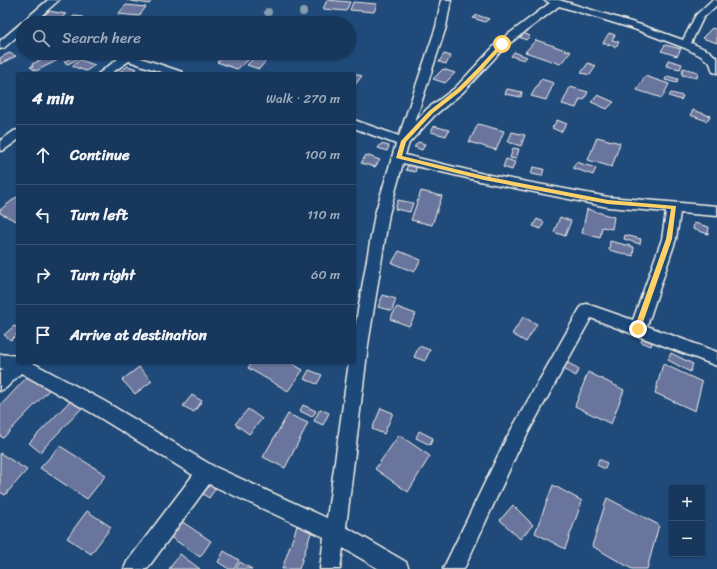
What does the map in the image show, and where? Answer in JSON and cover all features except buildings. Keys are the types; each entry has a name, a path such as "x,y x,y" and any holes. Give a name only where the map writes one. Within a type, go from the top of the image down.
{"street":[{"path":"35,16 54,0"},
{"path":"330,569 364,322 382,214 413,108 441,27 446,0"},
{"path":"685,45 699,17 712,10 717,0"},
{"path":"403,142 431,112 459,90 502,44 553,1 652,32 700,50 716,63"},
{"path":"0,46 16,34"},
{"path":"106,72 124,60"},
{"path":"137,60 172,72"},
{"path":"356,125 403,142"},
{"path":"0,147 16,135"},
{"path":"399,158 484,178 608,202 717,211"},
{"path":"638,329 669,239 674,207"},
{"path":"453,569 512,445 587,310 717,359"},
{"path":"0,361 16,364"},
{"path":"0,383 19,364 98,407 206,473 335,532 399,569"},
{"path":"134,569 206,473"}],"route":[{"path":"502,44 459,90 431,112 403,142 399,158 484,178 608,202 674,207 669,239 638,329"}]}
